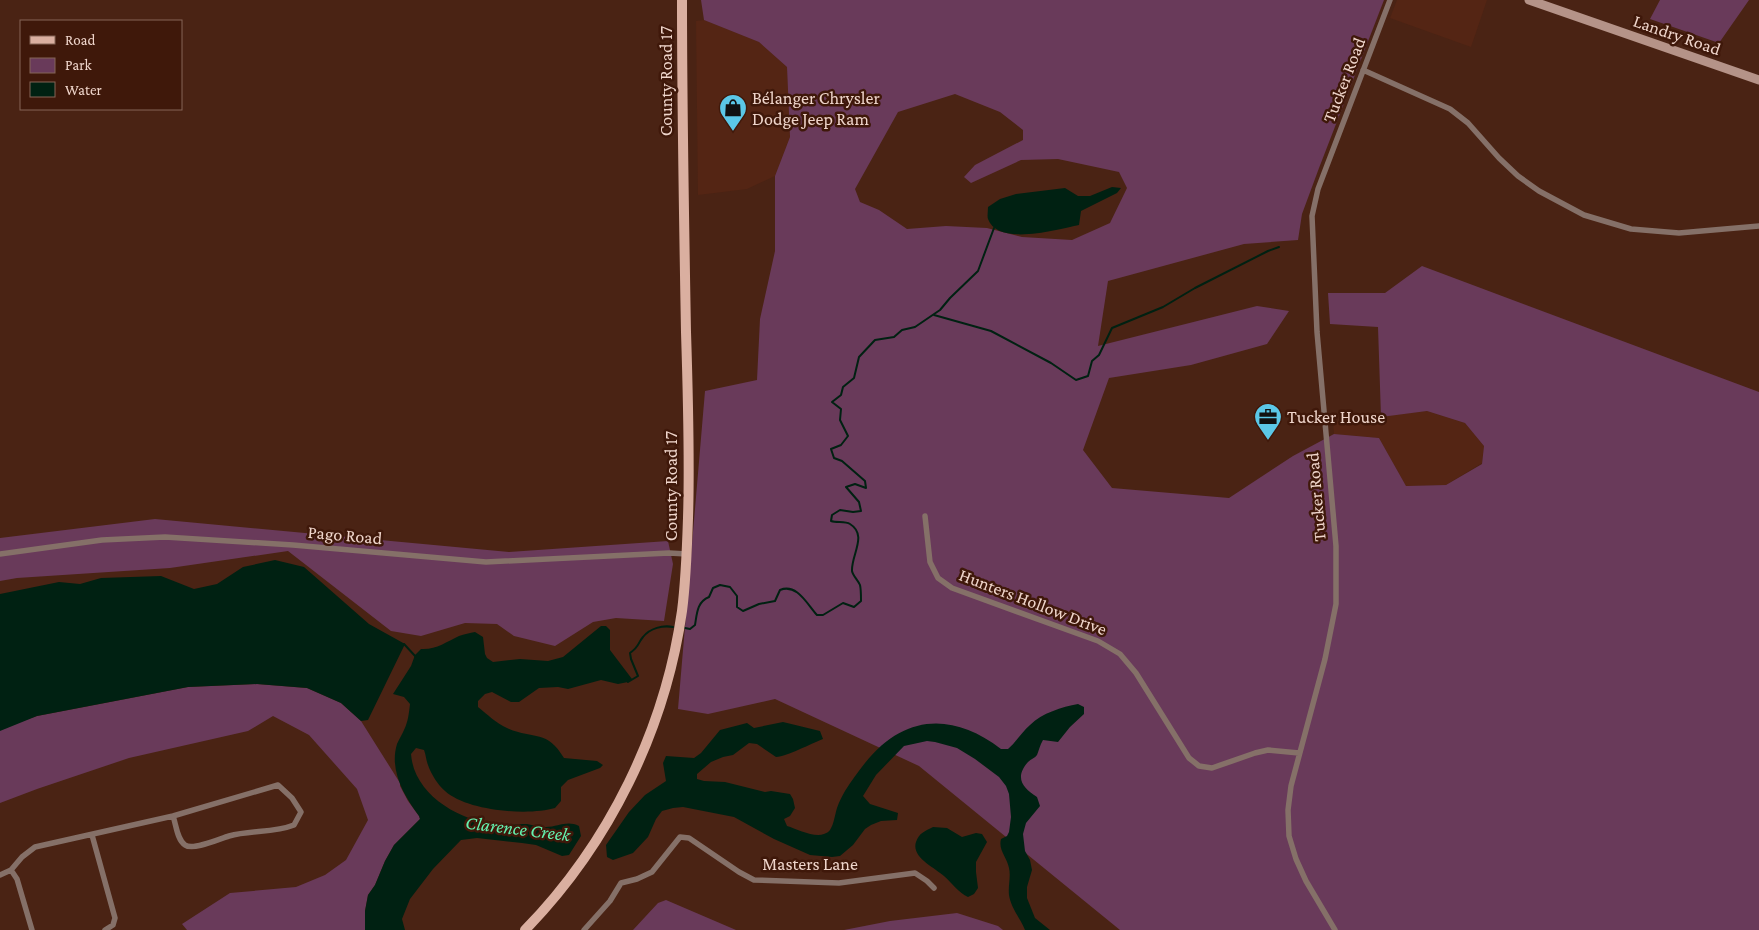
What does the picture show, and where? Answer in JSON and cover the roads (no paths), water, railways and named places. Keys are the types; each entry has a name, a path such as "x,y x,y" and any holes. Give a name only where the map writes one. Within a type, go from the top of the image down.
{"main road":[{"name":"County Road 17","path":"525,930 548,907 572,878 614,811 650,736 664,695 675,653 682,610 687,554 689,476 682,110 682,0"},
{"name":"Landry Road","path":"1529,0 1759,80"}],"street":[{"name":"Tucker Road","path":"1335,930 1306,881 1296,859 1290,836 1288,810 1291,786 1325,659 1336,604 1336,546 1317,332 1312,216 1318,189 1390,0"},
{"path":"1363,70 1450,109 1468,123 1518,176 1539,191 1584,215 1631,229 1679,233 1759,226"},
{"name":"Hunters Hollow Drive","path":"925,516 930,562 938,578 952,588 1098,641 1120,654 1136,673 1189,758 1199,766 1212,768 1268,750 1299,753"},
{"name":"Pago Road","path":"0,554 102,540 165,537 292,545 486,562 669,553 687,554"},
{"path":"0,875 11,870 22,857 35,847 173,816 278,786 292,798 301,812 294,824 282,830 264,830 233,835 193,847 184,845 173,816"},
{"path":"92,835 115,918 112,925 105,930"},
{"name":"Masters Lane","path":"584,930 610,901 621,883 637,879 652,872 680,837 689,838 754,880 839,883 915,873 934,888"},
{"path":"11,870 17,880 32,930"}],"water":[{"path":"1112,187 1121,188 1117,193 1081,211 1079,225 1030,234 1016,234 1004,232 994,227 988,219 988,207 1000,199 1016,194 1065,188 1078,196 1090,196"},
{"path":"275,560 304,567 369,624 405,644 368,720 361,721 341,703 307,688 257,684 188,687 37,716 0,731 0,594 59,582 80,584 101,578 161,576 194,589 217,584 243,567"},
{"path":"601,626 606,626 610,630 610,650 632,679 628,682 618,684 601,680 568,689 558,687 539,688 519,702 511,702 492,692 485,694 478,701 478,707 499,724 517,732 546,739 558,749 564,758 597,761 603,765 600,768 568,780 561,787 561,801 555,808 530,812 498,810 468,803 455,798 440,786 429,768 424,750 416,748 411,754 414,769 420,782 429,793 441,803 468,818 496,825 527,824 550,827 575,824 579,826 581,836 569,855 562,856 536,845 522,843 477,838 461,840 433,869 410,899 402,919 405,930 365,930 365,911 368,895 375,885 394,845 420,819 403,791 396,773 395,763 397,744 406,724 410,704 404,697 393,694 411,666 415,655 421,649 436,647 459,636 475,632 483,637 485,654 493,662 520,659 548,661 563,657"},
{"path":"1078,704 1084,707 1084,714 1058,742 1043,740 1037,755 1024,768 1021,778 1024,786 1037,797 1040,806 1026,823 1023,834 1025,851 1030,860 1032,870 1027,887 1027,898 1035,918 1050,930 1025,930 1010,900 1010,871 1000,843 1001,839 1007,836 1009,832 1011,817 1009,794 1006,786 999,777 975,759 957,748 935,742 927,741 904,746 876,775 863,796 870,804 898,813 897,820 881,821 871,825 840,856 810,855 774,839 734,817 683,807 662,811 648,837 633,853 613,860 607,857 606,845 629,812 645,795 666,781 663,763 666,756 694,758 701,753 720,730 747,723 754,728 783,722 820,731 823,739 776,757 757,744 749,743 733,755 711,762 697,774 697,779 725,782 765,792 790,794 795,808 790,816 784,819 787,826 820,835 830,830 842,797 865,763 880,747 896,735 913,727 947,724 983,737 1001,749 1008,749 1040,717"},
{"path":"933,827 947,828 962,837 976,833 982,834 987,842 976,862 978,888 974,894 968,897 962,893 920,857 915,847 916,842 919,836"}],"waterway":[{"path":"685,628 690,629 695,625 700,605 709,597 713,588 720,585 730,587 737,596 737,607 743,611 759,604 775,601 780,590 786,589 792,589 797,592 817,615 823,615 843,603 854,607 861,601 860,585 852,571 858,534 850,524 831,521 832,515 840,510 861,511 859,502 846,487 855,484 866,488 865,481 842,461 834,458 831,449 841,445 848,436 840,420 841,409 832,402 841,395 843,387 854,378 859,357 875,340 894,337 902,330 915,327 940,310 978,271 994,228"},
{"path":"934,315 991,331 1051,363 1076,380 1088,376 1092,361 1099,355 1112,328 1163,307 1195,288 1279,247"},
{"path":"628,682 638,676 630,653 637,647 643,637 649,631 657,628 673,627"},
{"name":"Clarence Creek","path":"404,644 416,657"}],"place":[{"name":"Bélanger Chrysler Dodge Jeep Ram","path":"733,132"},
{"name":"Tucker House","path":"1268,441"}]}
